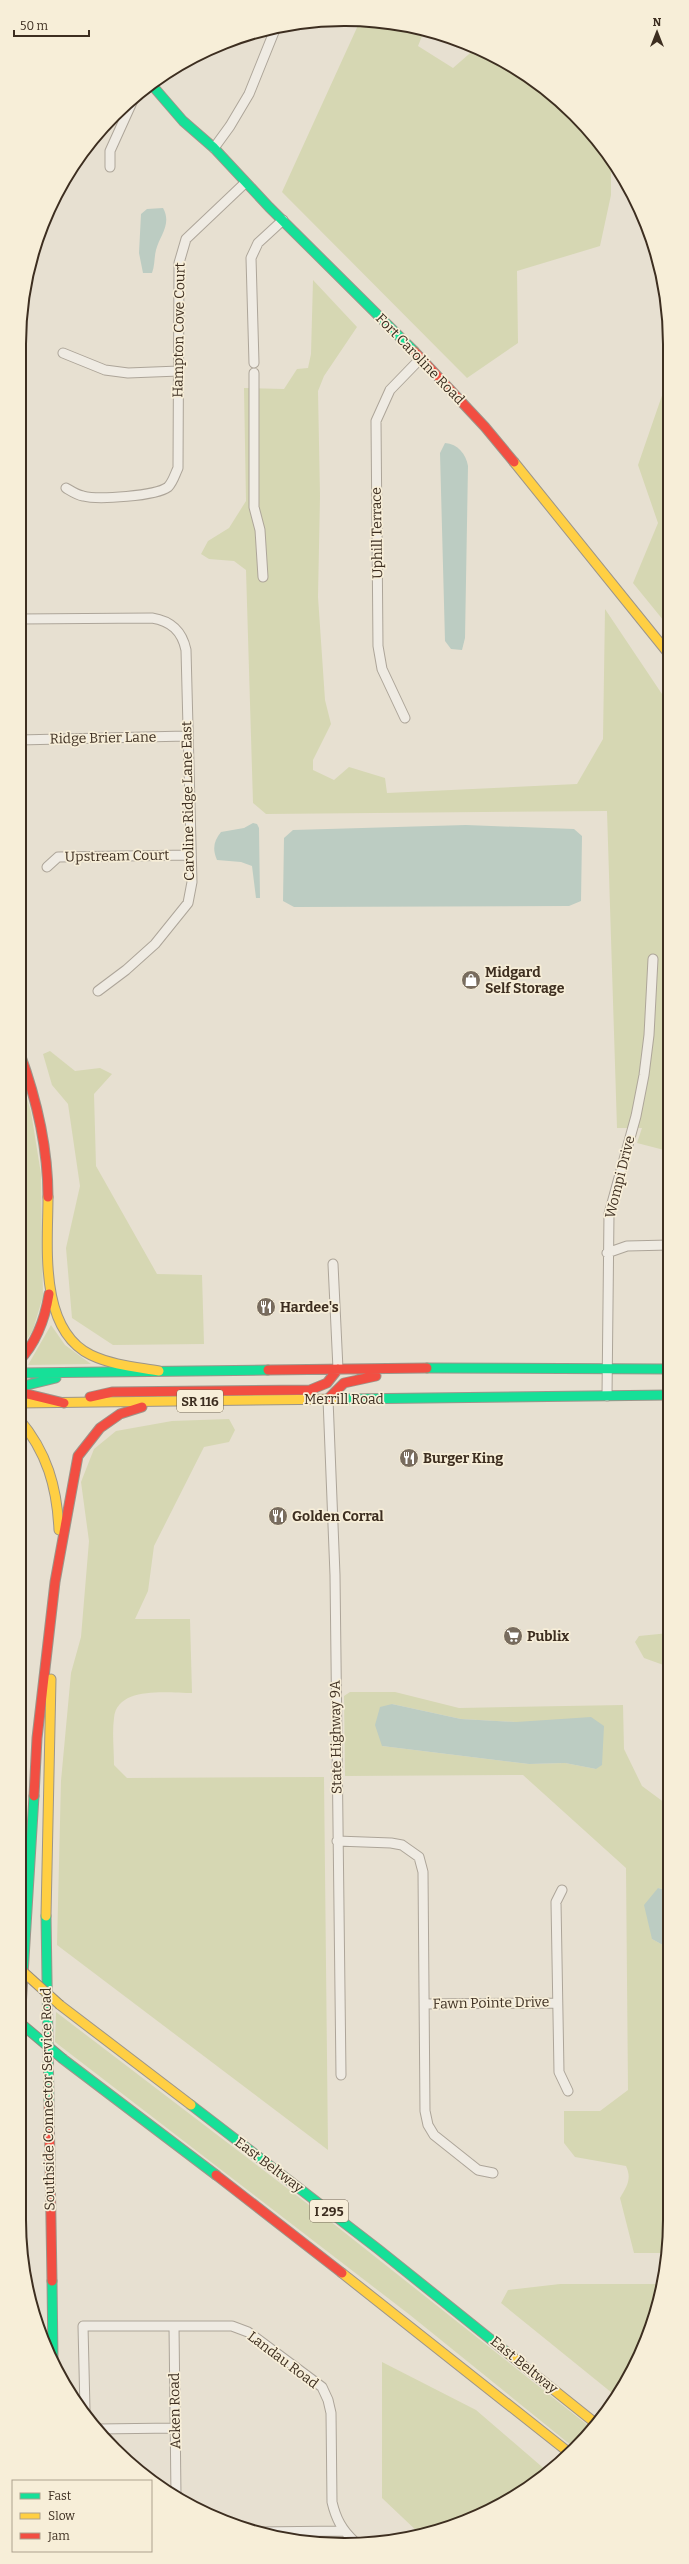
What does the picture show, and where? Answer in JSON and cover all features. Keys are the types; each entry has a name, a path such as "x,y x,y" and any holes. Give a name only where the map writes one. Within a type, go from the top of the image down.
{"main road":[{"name":"Fort Caroline Road","path":"155,89 183,121 214,148 245,183 421,358 534,485 663,647"},
{"path":"26,1074 32,1093 47,1168 50,1286 47,1309 41,1326 26,1352"},
{"path":"50,1286 59,1322 72,1341 83,1350 100,1359 159,1371"},
{"path":"328,1400 344,1383 361,1377 464,1368"},
{"name":"SR 116","path":"26,1373 464,1368 607,1368 663,1370"},
{"path":"26,1394 64,1403 112,1392 310,1390 322,1387 330,1381 338,1369"},
{"path":"26,1385 83,1372"},
{"name":"Merrill Road","path":"26,1403 663,1395"},
{"path":"26,1923 37,1738 59,1549 68,1517 74,1466 85,1444 104,1424 130,1409 174,1401"},
{"path":"26,1428 38,1444 49,1465 56,1486 59,1549"},
{"name":"Southside Connector Service Road","path":"53,2347 48,2138 46,1840 47,1754 55,1582"},
{"name":"East Beltway","path":"26,1974 60,2005 372,2244 592,2420"},
{"name":"I 295","path":"26,2028 63,2059 274,2219 566,2449"}],"street":[{"path":"214,148 230,126 249,94 273,34"},
{"path":"110,167 110,152 129,110"},
{"name":"Hampton Cove Court","path":"66,488 83,496 148,495 161,491 169,486 178,468 179,263 181,250 186,239 245,183"},
{"path":"254,363 251,258 258,243 283,220"},
{"path":"64,353 106,370 128,373 179,371"},
{"name":"Uphill Terrace","path":"405,718 382,668 378,646 376,421 390,390 421,358"},
{"path":"254,373 254,507 260,530 263,577"},
{"name":"Caroline Ridge Lane East","path":"26,619 152,618 172,625 184,639 186,650 186,736 192,882 188,903 155,944 126,970 98,991"},
{"name":"Ridge Brier Lane","path":"26,740 186,736"},
{"name":"Upstream Court","path":"47,866 58,857 190,855"},
{"name":"Wompi Drive","path":"607,1396 607,1253 609,1214 636,1116 644,1075 649,1035 653,959"},
{"path":"607,1253 627,1246 663,1245"},
{"path":"333,1264 338,1369"},
{"name":"State Highway 9A","path":"328,1400 335,1575 341,2075"},
{"path":"338,1841 391,1842 402,1845 419,1857 423,1872 425,2111 428,2125 434,2135 478,2170 493,2173"},
{"name":"Fawn Pointe Drive","path":"562,1890 556,1902 558,2072 568,2091"},
{"name":"Fawn Pointe Drive","path":"425,2004 557,2003"},
{"name":"Landau Road","path":"85,2403 84,2326 232,2326 248,2332 322,2388 328,2400 331,2413 332,2502 335,2515 343,2531 350,2538"},
{"name":"Acken Road","path":"174,2326 176,2489"},
{"path":"104,2429 175,2428"},
{"path":"290,2533 343,2531"}],"green space":[{"path":"357,27 386,29 422,36 418,46 453,68 471,52 504,69 538,92 570,119 584,134 611,171 611,195 600,246 517,271 518,343 467,378 282,192"},
{"path":"313,280 357,327 324,376 318,391 320,496 318,597 325,700 331,724 313,760 313,770 334,780 349,767 385,778 387,793 577,784 603,739 605,609 663,696 663,1150 637,1143 642,1128 617,1128 607,811 266,814 253,803 246,570 234,561 209,559 201,554 208,541 229,528 246,501 244,388 284,389 297,369 308,368 311,354"},
{"path":"663,393 663,620 633,583 658,523 638,465"},
{"path":"50,1051 75,1071 100,1068 112,1074 94,1094 96,1166 157,1274 202,1275 204,1344 113,1345 72,1318 66,1248 80,1186 68,1104 52,1085 43,1054"},
{"path":"26,1095 31,1112 41,1174 43,1296 33,1330 26,1341"},
{"path":"51,1325 65,1345 91,1364 28,1365"},
{"path":"229,1419 235,1430 229,1442 204,1447 154,1546 148,1591 135,1619 190,1619 192,1693 146,1693 124,1700 117,1707 114,1718 114,1765 127,1778 324,1777 328,2150 57,1945 61,1781 71,1673 81,1637 89,1541 81,1482 94,1449 116,1431 172,1421"},
{"path":"663,1634 663,1665 644,1658 635,1642 639,1636"},
{"path":"350,1692 395,1692 459,1708 623,1705 624,1749 642,1786 663,1802 663,1889 658,1888 652,1939 663,1945 663,2220 661,2253 634,2253 620,2198 629,2179 626,2166 575,2157 564,2143 564,2111 600,2111 628,2090 626,1868 523,1775 345,1776 344,1696","holes":["392,1704 461,1719 516,1722 596,1769 565,1763 529,1764 382,1746"]},
{"path":"56,2012 330,2221 588,2425 570,2445 410,2315 55,2042"},
{"path":"560,2284 656,2284 639,2341 620,2379 611,2392 501,2303 508,2290"},
{"path":"382,2362 476,2410 543,2468 504,2495 485,2505 447,2521 416,2530 382,2498"}],"shaded area":[{"path":"163,208 166,224 156,250 153,270 152,273 143,273 139,253 141,214 147,209"},
{"path":"445,443 454,445 461,450 468,466 465,638 462,650 451,649 445,641 440,453"},
{"path":"253,823 257,824 259,828 260,898 256,898 252,866 241,862 217,860 214,848 215,842 221,832 244,828"},
{"path":"466,825 574,829 582,836 581,901 569,906 294,907 283,901 284,838 293,830"},
{"path":"392,1704 461,1719 516,1722 591,1717 604,1726 602,1765 596,1769 565,1763 529,1764 382,1746 375,1725 380,1707"},
{"path":"658,1888 663,1889 663,1945 652,1939 644,1905"}],"traffic: fast":[{"path":"155,89 183,121 214,148 269,207 414,351"},
{"path":"427,1368 663,1369"},
{"path":"26,1373 268,1370"},
{"path":"26,1385 56,1378"},
{"path":"344,1399 663,1395"},
{"path":"26,1926 34,1796"},
{"path":"46,1916 49,2104"},
{"path":"26,2028 63,2059"},
{"path":"63,2059 216,2175"},
{"path":"191,2105 378,2249 509,2354"},
{"path":"52,2281 53,2347"}],"traffic: slow":[{"path":"514,462 663,647"},
{"path":"48,1197 47,1238 50,1284 54,1306 62,1326 74,1343 91,1355 116,1363 159,1371"},
{"path":"26,1403 344,1399"},
{"path":"26,1427 37,1444 49,1471 56,1499 59,1530"},
{"path":"46,1916 51,1679"},
{"path":"26,1974 60,2005"},
{"path":"60,2005 191,2105"},
{"path":"342,2273 565,2450"},
{"path":"509,2354 592,2420"}],"traffic: jam":[{"path":"414,351 485,427 514,462"},
{"path":"26,1071 40,1122 46,1160 48,1197"},
{"path":"26,1353 39,1330 49,1294"},
{"path":"268,1370 427,1368"},
{"path":"90,1397 112,1392 310,1390 327,1383 338,1369"},
{"path":"328,1399 344,1383 376,1376"},
{"path":"26,1394 64,1403"},
{"path":"55,1582 78,1456 100,1428 120,1414 142,1407"},
{"path":"34,1796 37,1738 55,1582"},
{"path":"49,2104 52,2281"},
{"path":"216,2175 342,2273"}],"place":[{"name":"Midgard Self Storage","path":"471,980"},
{"name":"Hardee's","path":"266,1307"},
{"name":"Burger King","path":"409,1458"},
{"name":"Golden Corral","path":"278,1516"},
{"name":"Publix","path":"513,1636"}]}
